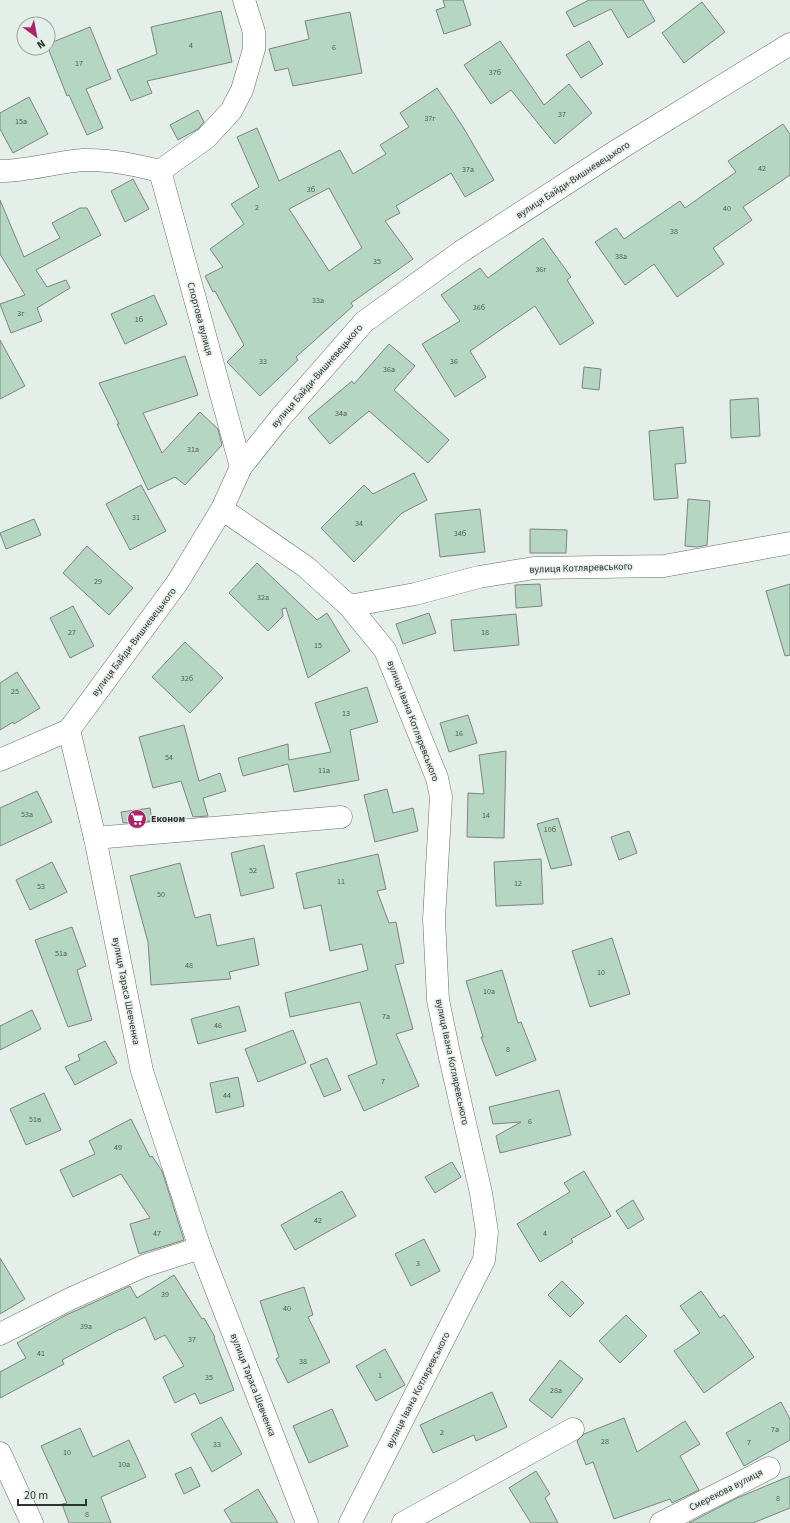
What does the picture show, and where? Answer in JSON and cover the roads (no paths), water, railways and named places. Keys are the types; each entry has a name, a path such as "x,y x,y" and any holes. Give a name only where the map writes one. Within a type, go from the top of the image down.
{"street":[{"path":"0,170 15,171 83,160 118,162 160,171 206,138 231,110 242,90 254,49 254,32 244,0"},
{"name":"вулиця Байди-Вишневецького","path":"0,760 68,730 178,582 222,509 241,468 280,418 364,322 462,252 621,148 790,44"},
{"name":"Спортова вулиця","path":"160,171 241,468"},
{"name":"вулиця Івана Котляревського","path":"222,509 306,567 349,606 385,650 437,778 441,797 434,919 438,1000 448,1053 481,1193 487,1232 484,1260 350,1523"},
{"name":"вулиця Котляревського","path":"349,606 415,594 479,577 534,568 664,566 790,542"},
{"name":"вулиця Тараса Шевченка","path":"68,730 95,838 142,1071 200,1248 307,1523"},
{"path":"95,838 341,817"},
{"path":"0,1334 72,1298 144,1266 200,1248"},
{"path":"403,1523 573,1429"},
{"path":"0,1453 32,1523"},
{"name":"Смерекова вулиця","path":"661,1523 769,1468"}],"place":[{"name":"Економ","path":"137,819"}]}
